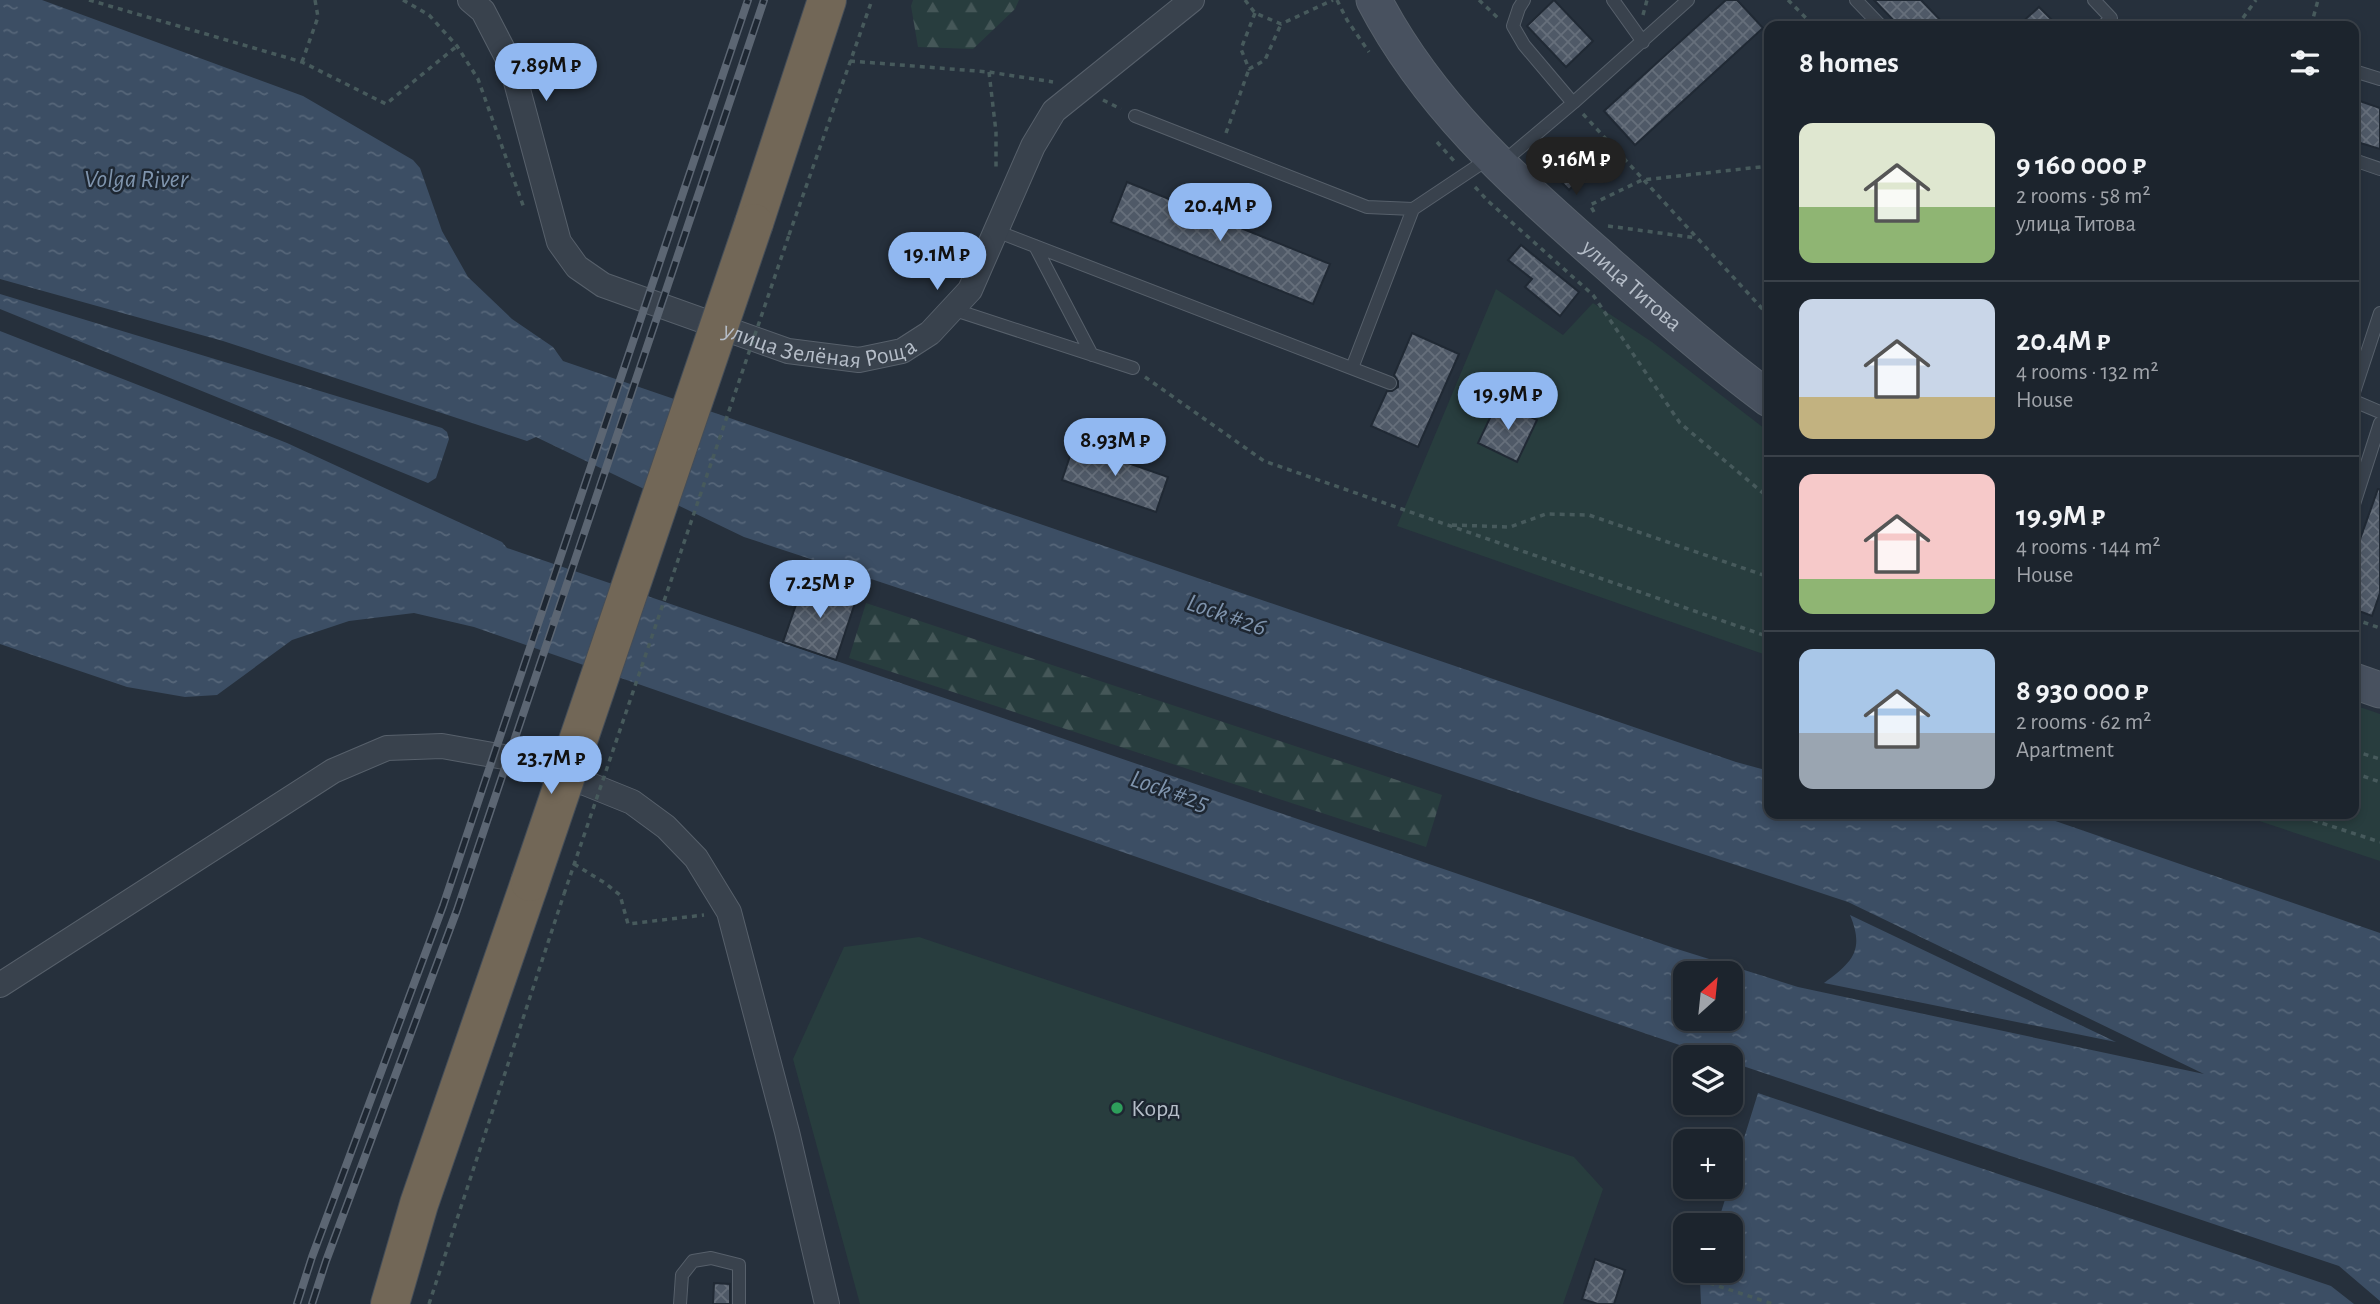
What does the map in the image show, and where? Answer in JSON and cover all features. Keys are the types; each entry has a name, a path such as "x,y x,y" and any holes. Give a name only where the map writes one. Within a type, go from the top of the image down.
{"highway":[{"path":"390,1304 419,1204 547,888 754,223 827,0"}],"main road":[{"name":"улица Титова","path":"1374,0 1410,63 1438,99 1495,161 1692,337 1764,395"},
{"path":"2359,683 2380,690"}],"street":[{"name":"улица Зелёная Роща","path":"480,4 512,67 559,242 577,267 603,285 788,351 859,360 902,351 930,333 970,290 1033,146 1054,111 1192,0"},
{"path":"0,985 332,771 387,748 442,746 504,757 585,783 632,802 666,827 696,858 729,912 787,1132 827,1304"}],"lane":[{"path":"1524,0 1518,8 1513,26 1524,45 1573,103"},
{"path":"1613,0 1643,42"},
{"path":"1135,116 1367,207 1413,209 1495,161 1573,103 1689,0"},
{"path":"1856,0 1876,21"},
{"path":"2094,0 2111,18 2108,21"},
{"path":"2359,73 2380,79"},
{"path":"2359,163 2380,169"},
{"path":"1352,368 1413,209"},
{"path":"996,231 1390,383"},
{"path":"1035,246 1092,355"},
{"path":"952,309 1133,368"},
{"path":"2359,377 2380,313"},
{"path":"2359,403 2380,412"},
{"path":"2359,489 2380,424"},
{"path":"680,1304 682,1275 693,1261 711,1258 739,1265 738,1304"}],"path":[{"path":"89,0 302,62 386,104 457,46"},
{"path":"302,62 318,17 315,0"},
{"path":"403,0 429,15 457,46 478,79 525,210"},
{"path":"429,1304 547,888 575,864 872,0"},
{"path":"1245,0 1255,13 1281,24"},
{"path":"1219,149 1249,69 1265,60 1281,24 1334,0"},
{"path":"1479,0 1495,18 1513,26"},
{"path":"1788,0 1809,21"},
{"path":"2241,21 2256,0"},
{"path":"2312,21 2318,0"},
{"path":"1249,69 1241,49 1255,13"},
{"path":"850,61 989,72 1063,84 1080,89 1135,116"},
{"path":"989,72 996,132 996,181"},
{"path":"1573,103 1764,311"},
{"path":"1595,215 1590,205 1643,180 1764,167"},
{"path":"1601,225 1697,238"},
{"path":"742,345 755,349"},
{"path":"1133,368 1264,461 1764,635"},
{"path":"1680,423 1764,494"},
{"path":"1448,525 1510,527 1546,514 1589,515 1764,575"},
{"path":"2359,621 2380,628"},
{"path":"2359,753 2380,759"},
{"path":"2359,775 2380,782"},
{"path":"2309,819 2380,842"},
{"path":"575,864 620,895 628,924 729,912"},
{"path":"1709,1283 1773,1304"}],"green space":[{"path":"913,0 1019,0 1015,9 973,49 918,47 911,6"},
{"path":"1496,289 1563,335 1593,303 1652,342 1764,428 1764,654 1397,526"},
{"path":"866,603 1442,795 1426,847 849,658"},
{"path":"2359,707 2380,714 2380,861 2253,819 2359,819"},
{"name":"Корд","path":"919,937 1574,1157 1603,1189 1563,1304 860,1304 793,1059 844,947"}],"water":[{"path":"0,0 42,0 303,96 413,160 420,168 442,231 468,277 512,319 553,347 563,361 1764,770 1764,819 2049,819 2380,933 2380,1301 2339,1266 1743,1066 1743,1045 1680,1045 474,627 414,613 349,621 292,640 217,695 185,697 127,687 0,644 0,331 287,443 502,542 507,548 1715,961 1673,961 1673,1031 1743,1031 1743,970 1798,987 2204,1074 1848,902 744,537 536,437 527,441 223,341 0,279"},
{"path":"0,294 442,428 449,439 436,478 428,483 0,309"},
{"path":"1850,915 2116,1042 1824,983 1842,969 1853,955 1856,938"},
{"path":"1758,1093 2331,1286 2354,1304 1701,1304 1700,1283 1743,1283 1743,1213 1721,1213 1725,1199 1743,1199 1743,1141"}],"building":[{"path":"1554,0 1593,41 1566,67 1527,26"},
{"path":"1726,0 1737,0 1763,28 1635,145 1604,111"},
{"path":"1874,0 1921,0 1941,21 1894,21"},
{"path":"2039,7 2053,21 2024,21"},
{"path":"2359,101 2380,108 2380,149 2359,143"},
{"path":"1563,148 1587,172 1569,190 1546,166"},
{"path":"1127,182 1330,264 1313,304 1111,222"},
{"path":"1521,245 1579,292 1560,316 1525,287 1532,279 1508,260"},
{"path":"1412,333 1459,354 1418,447 1371,426 1387,391 1398,387 1394,375"},
{"path":"1498,401 1537,420 1517,462 1478,443"},
{"path":"1074,444 1168,477 1156,512 1062,480"},
{"path":"2380,489 2380,593 2372,616 2359,611 2359,542"},
{"path":"805,579 857,597 836,660 783,642"},
{"path":"1595,1259 1625,1270 1614,1304 1598,1304 1582,1299"},
{"path":"714,1283 730,1284 730,1304 713,1304"}],"railway":[{"path":"297,1304 312,1257 443,906 748,0"},
{"path":"312,1304 457,910 764,0"}],"place":[{"name":"Корд","path":"1117,1108"}],"water label":[{"name":"Volga River","path":"136,178"},
{"name":"Lock #26","path":"1227,614"},
{"name":"Lock #25","path":"1170,790"}]}
